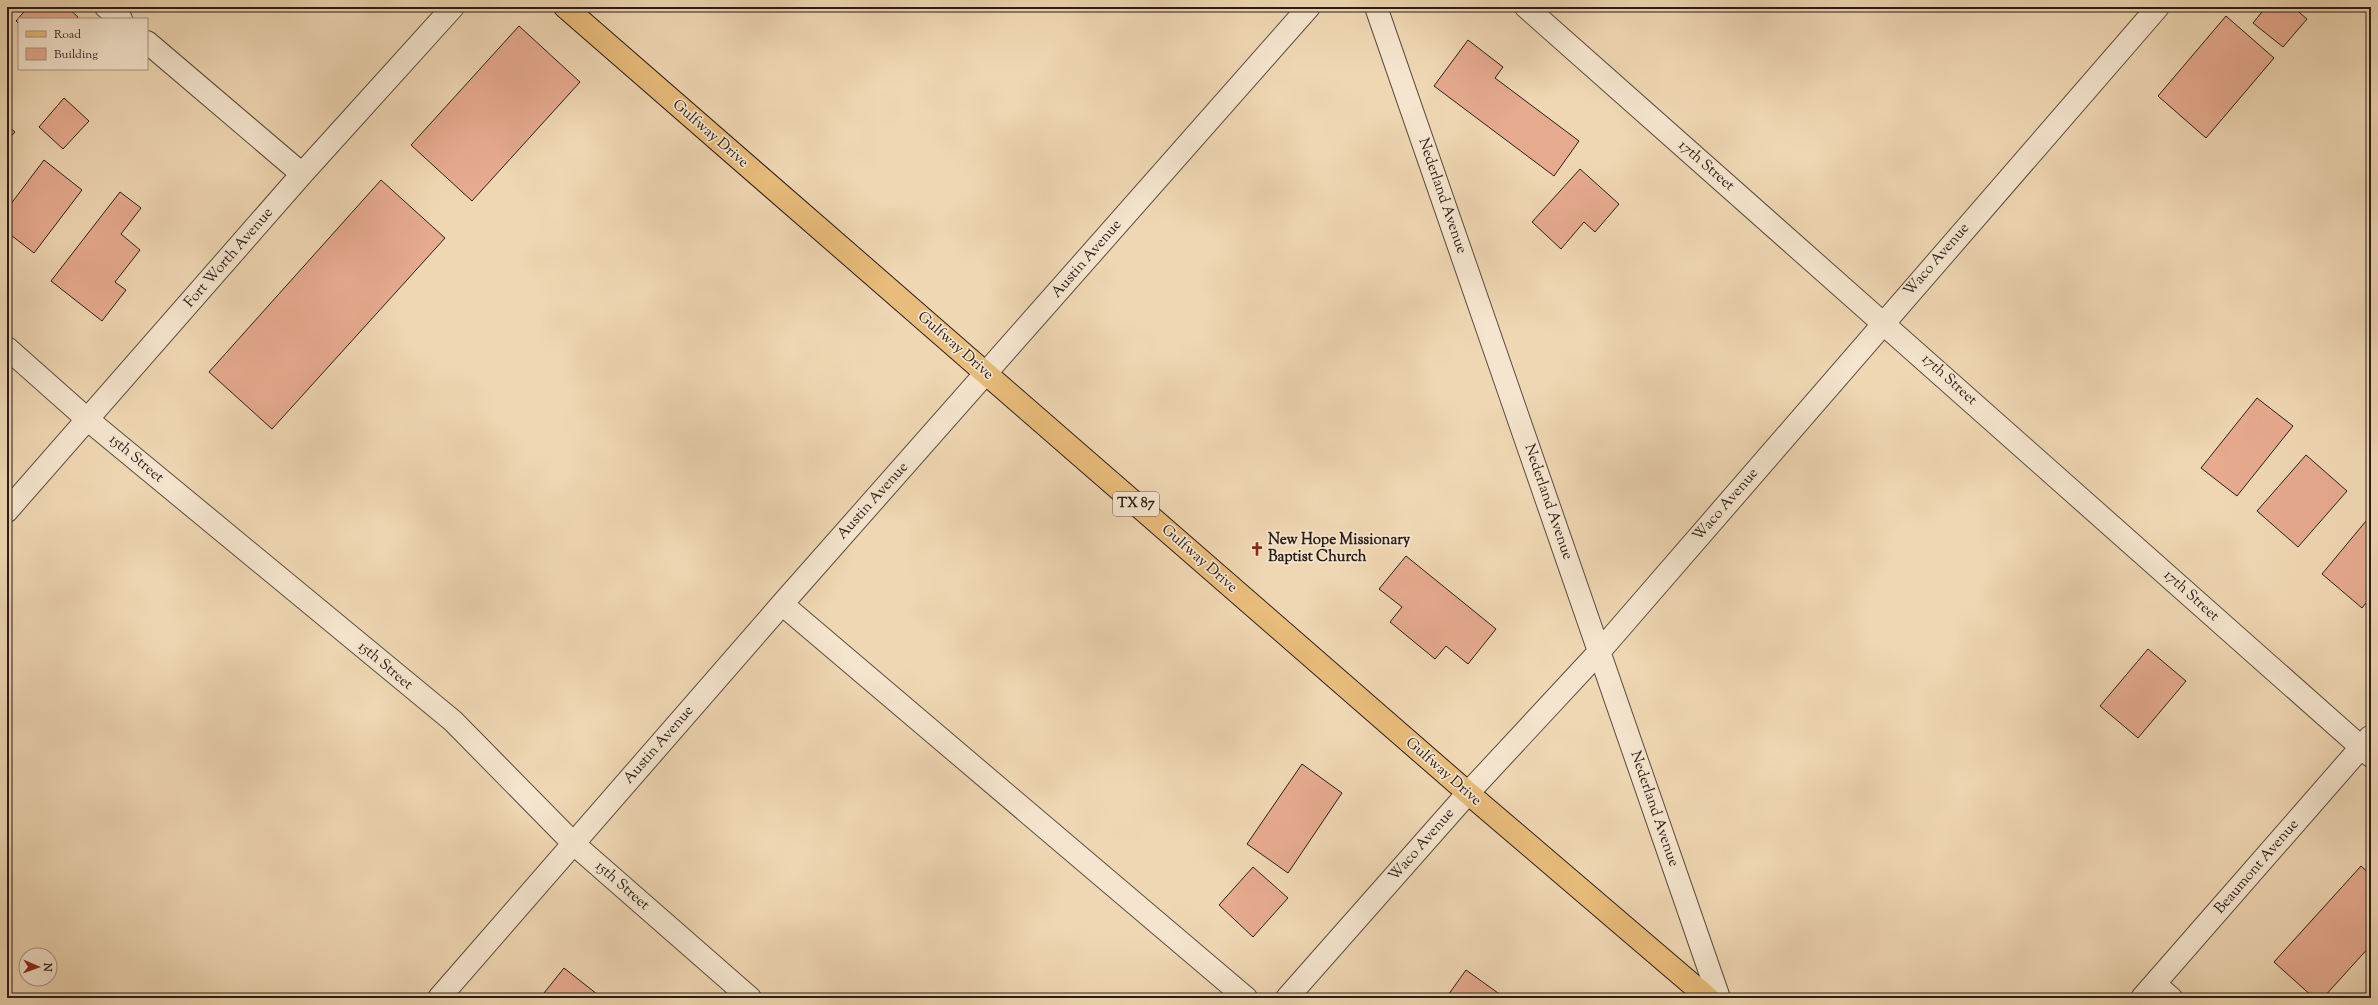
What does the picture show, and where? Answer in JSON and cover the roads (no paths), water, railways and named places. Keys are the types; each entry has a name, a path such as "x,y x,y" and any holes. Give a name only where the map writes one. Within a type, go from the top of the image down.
{"main road":[{"name":"Gulfway Drive","path":"565,7 1468,793 1708,998"}],"street":[{"path":"106,7 119,18"},
{"name":"Fort Worth Avenue","path":"7,511 302,174 453,7"},
{"name":"Austin Avenue","path":"439,998 782,604 1309,7"},
{"name":"Nederland Avenue","path":"1376,7 1719,998"},
{"name":"17th Street","path":"1526,7 1883,322 2368,746"},
{"name":"Waco Avenue","path":"1287,998 1468,793 1599,652 1883,322 2158,7"},
{"path":"148,43 302,174"},
{"name":"15th Street","path":"7,348 87,419 453,721 574,844 750,998"},
{"path":"782,604 1246,998"},
{"name":"Beaumont Avenue","path":"2149,991 2368,746"},
{"path":"2149,991 2171,998"}],"place":[{"name":"New Hope Missionary Baptist Church","path":"1257,549"}]}
